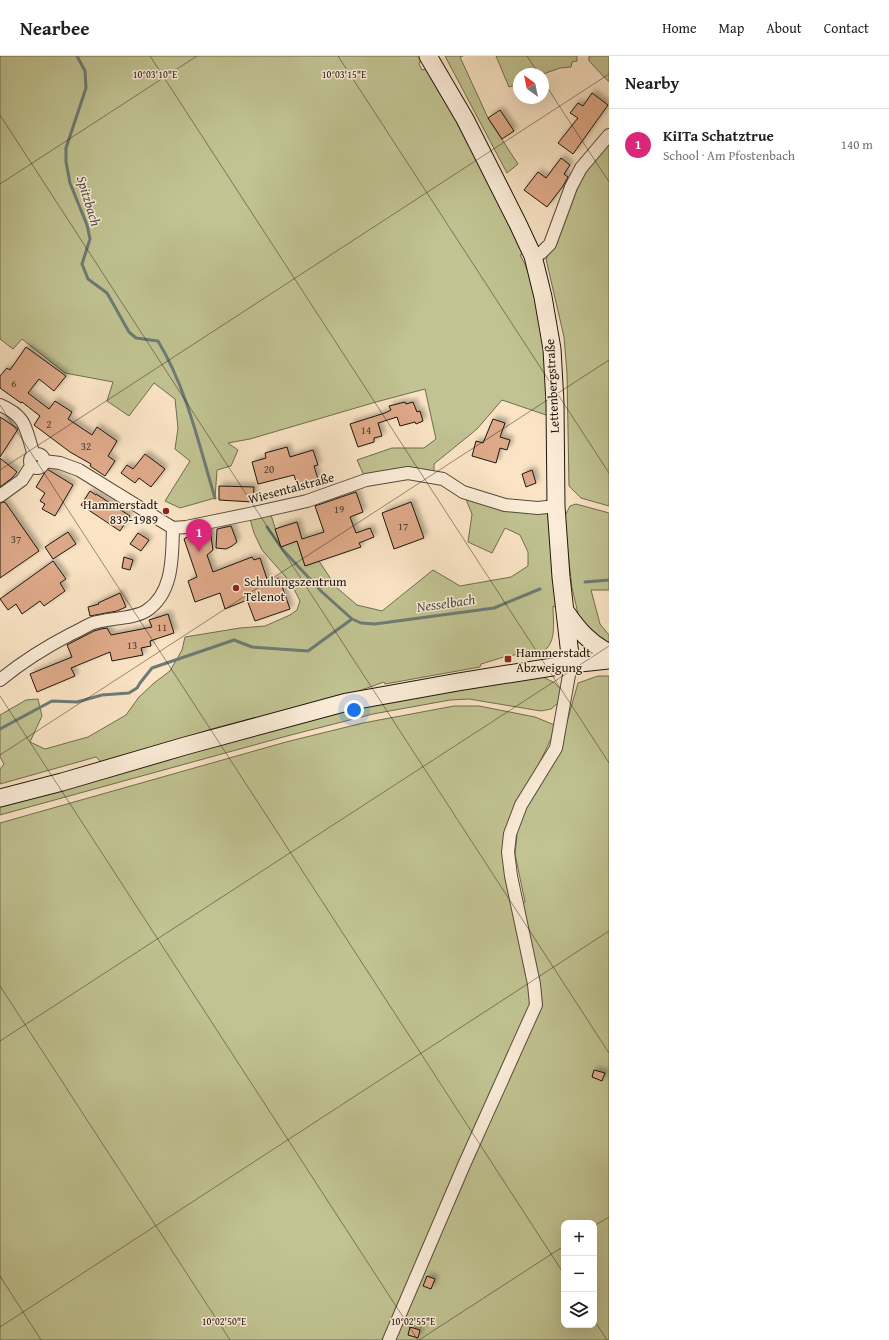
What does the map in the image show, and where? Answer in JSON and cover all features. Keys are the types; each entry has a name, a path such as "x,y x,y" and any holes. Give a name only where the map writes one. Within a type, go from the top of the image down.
{"street":[{"name":"Lettenbergstraße","path":"428,56 465,119 518,224 533,256 543,297 552,349 555,403 556,506 571,664"},
{"path":"533,256 541,253 550,244 571,187 582,168 609,135"},
{"path":"0,405 10,409 24,422 36,461"},
{"path":"0,496 22,480 36,461"},
{"path":"0,680 18,665 64,638 92,624 128,617 146,611 160,598 168,580 172,564 173,528 79,470 60,463 36,461"},
{"name":"Wiesentalstraße","path":"173,528 186,527 307,501 366,480 408,473 443,479 463,492 505,505 538,508 556,506"},
{"path":"566,611 577,628 585,636 609,653"},
{"path":"0,798 347,702 458,682 571,664 609,660"},
{"path":"389,1340 464,1166 536,1005 534,984 511,876 508,852 510,834 521,805 556,748 571,664"}],"green space":[{"path":"0,56 422,56 419,64 422,70 429,68 482,163 524,254 520,255 525,264 536,294 546,339 549,416 502,400 477,429 434,464 434,476 366,480 357,460 392,448 424,448 436,439 425,389 250,439 228,443 238,450 231,466 217,470 215,498 180,508 165,501 190,461 175,449 178,428 175,399 154,383 129,416 107,401 113,382 65,373 22,339 13,349 0,339"},
{"path":"445,56 463,56 460,57 488,118 518,164 507,173"},
{"path":"496,56 577,56 577,61 572,62 571,67 560,68 549,72 549,68 513,68 513,86 509,87"},
{"path":"589,56 609,56 609,82 589,61"},
{"path":"609,140 609,506 581,498 569,486 567,373 564,337 546,259 567,214 579,178"},
{"path":"463,492 505,505 556,506 566,611 553,606 553,636 548,647 544,651 507,656 481,664 480,667 385,684 384,682 353,693 215,728 103,764 96,757 0,784 0,769 4,764 0,757 0,715 26,700 38,699 42,716 30,742 45,749 88,737 126,715 139,697 170,671 182,650 185,637 240,628 265,626 290,615 297,610 300,601 294,589 285,576 262,550 254,533 250,519 270,512 281,546 297,541 305,566 319,561 336,587 357,605 382,611 433,570 460,586 511,577 528,566 528,552 520,535 505,528 492,553 468,542 472,514"},
{"path":"576,504 609,513 609,590 591,590 600,624 609,635 609,647 591,637 579,618 572,588 564,518 570,506"},
{"path":"598,676 609,676 609,1340 0,1340 0,823 286,742 363,723 454,706 479,706 535,717 557,726 531,781 539,788 559,750 578,683","holes":["507,832 517,835 515,854 525,902 521,906 526,934 540,985 542,1001 526,1037 532,1005 531,988"]},
{"path":"543,677 555,683 561,690 558,703 551,709 541,711 469,699 450,700 373,714 287,736 0,815 0,804 308,720 390,701"}],"building":[{"path":"592,93 608,105 573,154 558,143 578,118 570,113 578,103 583,106"},
{"path":"500,110 514,131 502,139 488,118"},
{"path":"561,158 570,165 564,174 568,177 547,207 524,190 538,172 546,178"},
{"path":"26,347 66,376 54,391 39,379 28,393 49,409 55,401 72,412 68,419 92,435 97,427 117,441 108,456 115,461 105,476 90,466 91,464 70,452 34,425 40,416 0,388 0,376 7,368 10,370"},
{"path":"405,402 406,404 413,402 417,412 420,411 423,421 416,424 415,422 400,426 397,417 378,423 382,436 374,438 374,442 358,447 350,424 385,413 391,410 389,406"},
{"path":"0,417 18,429 0,457"},
{"path":"493,419 505,423 500,437 510,440 507,450 500,448 496,463 472,456 476,441 483,443"},
{"path":"287,447 290,457 313,450 318,465 314,466 318,479 297,485 294,475 258,484 252,462 266,458 265,453"},
{"path":"145,454 165,469 151,487 139,478 135,483 121,473 127,465 133,469"},
{"path":"0,458 17,472 0,487"},
{"path":"47,469 73,485 55,516 42,509 45,504 40,501 45,493 36,487"},
{"path":"532,470 536,483 526,487 522,474"},
{"path":"219,486 254,487 253,502 219,500"},
{"path":"90,491 130,516 120,531 81,505"},
{"path":"356,492 363,512 350,517 356,533 370,528 374,537 359,543 361,547 305,566 297,541 281,547 275,529 297,522 302,539 324,532 315,506"},
{"path":"5,502 39,551 0,578 0,503"},
{"path":"411,502 424,538 394,549 382,513"},
{"path":"231,526 237,542 226,549 216,548 217,529"},
{"name":"Schulungszentrum Telenot","path":"210,530 213,550 207,555 213,572 252,557 254,560 260,558 268,582 279,578 290,609 255,621 247,600 225,609 220,593 195,602 188,581 197,577 184,539 193,534"},
{"path":"68,532 76,544 53,559 45,547"},
{"path":"138,533 149,540 141,551 130,544"},
{"path":"124,557 133,560 130,570 122,568"},
{"path":"53,561 66,579 60,583 65,591 44,606 40,601 22,614 16,604 8,610 0,599"},
{"path":"120,593 126,607 117,611 90,616 88,607 99,604 98,603"},
{"path":"168,614 174,633 150,641 151,646 141,648 143,655 112,661 110,652 71,668 75,676 37,692 30,674 72,657 67,645 101,629 107,628 111,635 152,627 149,620"},
{"path":"594,1070 605,1073 602,1081 592,1077"},
{"path":"427,1276 435,1279 431,1289 423,1286"},
{"path":"410,1327 420,1330 418,1338 408,1335"}],"waterway":[{"name":"Spitzbach","path":"77,56 85,71 86,88 66,148 66,162 70,183 87,225 90,239 82,264 88,279 107,293 129,332 136,338 158,341 168,359 185,398 215,498"},
{"name":"Nesselbach","path":"267,527 283,550 322,592 352,619 361,623 375,624 494,608 540,589"},
{"name":"Nesselbach","path":"585,582 609,580"},
{"path":"0,729 52,701 77,702 102,695 129,693 137,688 152,668 234,640 252,647 308,651 352,619"}],"place":[{"name":"Hammerstadt 839-1989","path":"166,511"},
{"name":"KiITa Schatztrue","path":"199,552"},
{"name":"Schulungszentrum Telenot","path":"236,588"},
{"name":"Hammerstadt Abzweigung","path":"508,659"}]}
